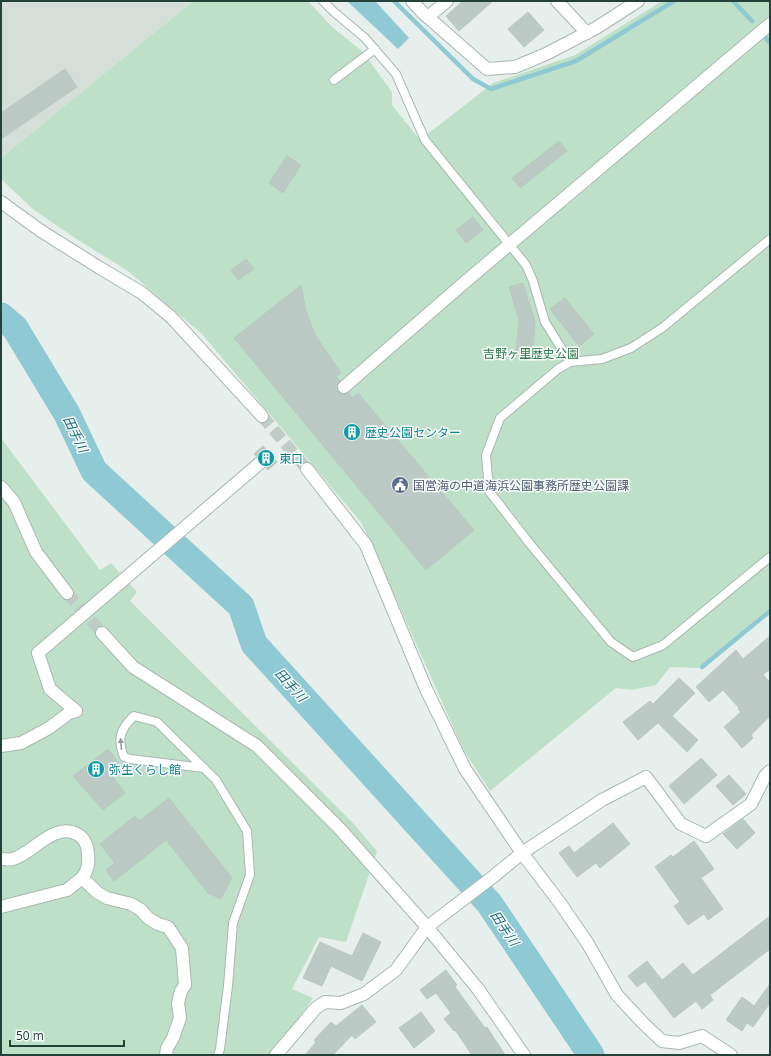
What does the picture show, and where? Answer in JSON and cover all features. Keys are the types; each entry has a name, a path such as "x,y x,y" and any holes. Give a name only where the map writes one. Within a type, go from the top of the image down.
{"street":[{"path":"412,1 487,69 515,67 546,54 587,33 638,1"},
{"path":"428,17 447,1"},
{"path":"556,1 587,33"},
{"path":"344,387 465,282 770,24"},
{"path":"1,202 53,239 142,293 171,317 262,416"},
{"path":"1,746 21,743 49,728 69,713 76,711 50,689 38,653 261,462"},
{"path":"307,469 366,545 426,689 465,769 522,853 560,903 588,944 617,994 642,1022 662,1041 679,1043 702,1036 731,1055"},
{"path":"1,487 14,502 36,552 67,593"},
{"path":"102,633 133,667 257,746 340,829 427,927 478,989 524,1055"},
{"path":"276,1055 316,1008 325,1002 341,1003 364,994 396,970 427,927 522,853 602,800 646,777 681,824 706,836 751,804 765,776 770,771"},
{"path":"1,859 14,859 49,836 61,832 73,832 86,842 89,863 87,871 82,878 67,890 1,907"},
{"path":"82,878 98,893 107,898 131,904 141,910 148,918 168,928 182,948 185,985 181,991 178,1003 180,1018 173,1038 166,1048 166,1055"}],"lane":[{"path":"323,1 365,38 396,74 425,140 526,265 534,281 545,322 570,362"},
{"path":"334,80 375,49"},
{"path":"770,238 705,293 650,336 631,348 602,359 570,362 542,382 500,418 486,455 489,491 610,642 633,657 663,645 770,557"},
{"path":"204,768 124,757 120,747 120,735 126,724 134,716 157,722 204,768 216,780 247,831 250,875 233,923 228,986 218,1055"}],"shaded area":[{"path":"1,1 193,1 1,158"}],"green space":[{"name":"吉野ヶ里歴史公園","path":"193,1 308,1 332,27 362,51 392,92 392,105 420,140 493,83 575,55 662,1 770,1 770,608 698,668 670,667 656,685 632,690 616,688 490,791 463,749 361,522 201,333 128,271 34,210 1,179 1,158"},
{"path":"1,438 100,570 111,563 137,592 130,601 351,821 377,851 346,942 319,937 292,989 313,998 297,1021 268,1055 1,1055"}],"water":[{"path":"347,1 375,1 409,38 398,49"}],"building":[{"path":"463,1 493,1 459,31 446,16"},
{"path":"528,12 544,30 524,47 508,29"},
{"path":"65,69 77,87 1,139 1,113"},
{"path":"559,141 567,151 520,188 512,178"},
{"path":"287,156 301,165 283,193 269,183"},
{"path":"473,217 483,230 466,243 456,230"},
{"path":"246,259 254,269 238,280 231,270"},
{"path":"523,283 535,322 533,351 516,350 519,320 509,287"},
{"name":"歴史公園センター","path":"301,285 306,311 315,335 341,373 336,376 340,381 337,385 338,392 342,394 349,393 352,398 358,393 474,530 426,570 234,338"},
{"path":"565,298 594,334 579,346 550,309"},
{"name":"東口","path":"263,446 277,462 268,470 266,468 268,461 266,457 260,455 256,456 254,454"},
{"path":"770,636 770,669 763,675 770,682 770,716 751,735 753,738 742,748 724,727 741,712 738,709 739,708 723,690 709,702 696,687 736,650 743,659"},
{"path":"679,678 695,693 672,716 698,740 687,752 658,723 638,740 623,722 650,701 653,704"},
{"path":"108,749 119,763 108,771 125,793 103,810 73,776"},
{"path":"701,758 717,775 684,804 669,786"},
{"path":"729,775 746,794 733,805 716,786"},
{"path":"169,798 232,878 221,899 208,893 166,840 114,881 106,870 115,863 100,844 135,816 139,821"},
{"path":"743,819 755,833 737,849 723,834"},
{"path":"613,823 630,844 600,868 596,863 577,877 559,853 569,846 574,853"},
{"path":"694,841 714,869 701,878 723,909 708,920 704,914 688,925 674,906 680,902 655,867 671,855 673,857"},
{"path":"770,916 770,949 710,995 713,1000 702,1009 696,1001 674,1018 645,981 637,987 628,976 647,961 662,980 683,963 693,975"},
{"path":"363,933 381,942 362,981 331,966 322,986 303,978 320,942 352,956"},
{"path":"446,970 457,985 455,987 485,1028 487,1027 505,1055 472,1055 455,1030 454,1031 444,1019 451,1013 436,993 427,999 420,990"},
{"path":"770,984 770,1003 753,1027 747,1023 742,1031 726,1020 742,997 754,1006"},
{"path":"362,1005 376,1022 355,1039 352,1035 333,1055 305,1055 316,1042 314,1040 331,1022 336,1026"},
{"path":"421,1012 435,1031 414,1048 399,1028"}],"waterway":[{"path":"394,1 473,79 491,89 576,61 674,1"},
{"path":"733,1 752,21"},
{"path":"765,37 770,43"},
{"name":"田手川","path":"1,316 15,328 67,414 94,471 241,606 254,644 489,903 591,1055"},
{"path":"702,667 770,611"}],"tunnel":[{"path":"262,416 307,469"},
{"path":"67,593 102,633"}],"place":[{"name":"歴史公園センター","path":"352,432"},
{"name":"東口","path":"266,458"},
{"name":"国営海の中道海浜公園事務所歴史公園課","path":"400,485"},
{"name":"弥生くらし館","path":"96,769"}]}
